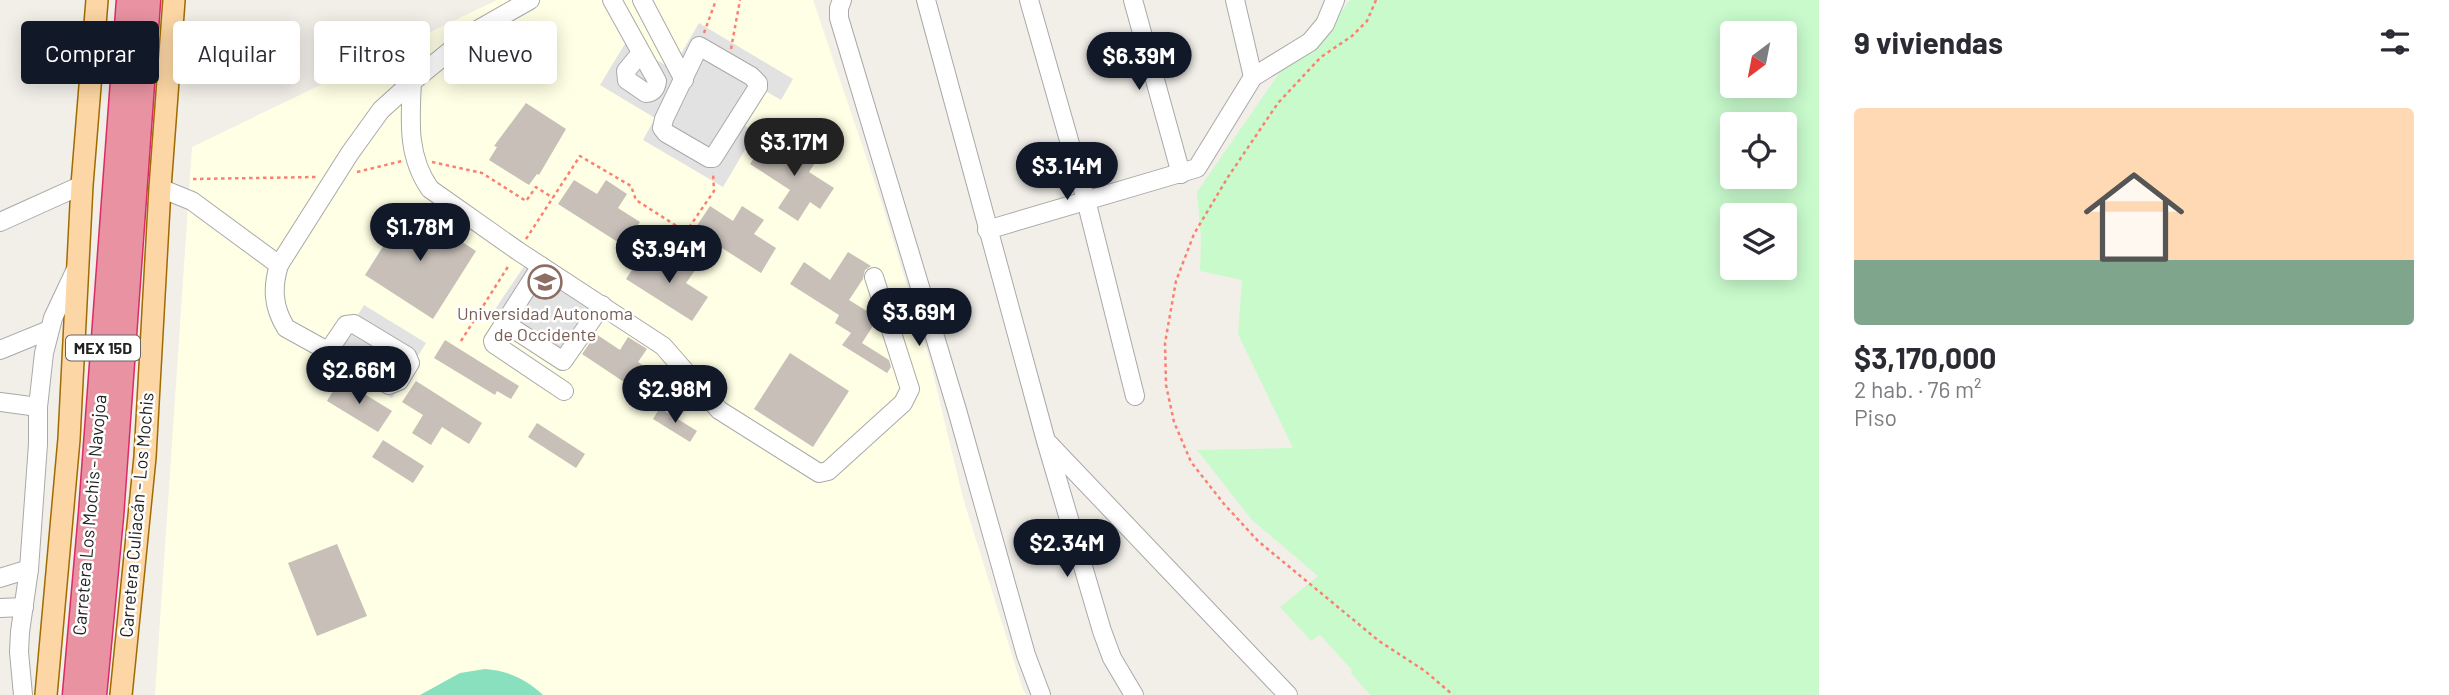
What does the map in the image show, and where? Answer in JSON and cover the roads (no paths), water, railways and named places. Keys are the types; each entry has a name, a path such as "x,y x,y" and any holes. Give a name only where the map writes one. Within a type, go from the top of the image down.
{"highway":[{"name":"Carretera Los Mochis - Navojoa","path":"75,695 139,1"},
{"name":"Carretera Los Mochis - Navojoa","path":"94,695 111,516 139,1"}],"main road":[{"path":"46,695 69,439 82,185 97,0"},
{"name":"Carretera Culiacán - Los Mochis","path":"121,695 145,457 174,0"}],"street":[{"path":"430,67 472,33 530,0"},
{"path":"612,0 640,54"},
{"path":"642,0 684,80"},
{"path":"842,0 839,18 957,410 1026,655 1041,695"},
{"path":"926,0 987,230 1102,631 1112,658 1134,695"},
{"path":"1029,0 1086,200 1135,396"},
{"path":"1133,0 1181,174"},
{"path":"1235,0 1253,77"},
{"path":"987,230 1181,174 1199,166 1253,77 1310,42 1325,24 1335,0"},
{"path":"699,46 751,76 758,83 713,158 666,133 662,128 684,80 699,46"},
{"path":"329,350 286,328 278,315 274,296 279,265 335,176 381,110 409,84"},
{"path":"411,84 409,134 415,159 430,189 518,251 663,345 730,419 813,470 824,473 903,403 910,389 874,277"},
{"path":"0,222 82,185"},
{"path":"160,188 192,201 279,265"},
{"path":"23,695 19,652 29,569 38,407 49,330 79,262"},
{"path":"541,266 493,338 494,344 564,391"},
{"path":"503,322 563,360 602,305"},
{"path":"0,350 49,330"},
{"path":"0,402 38,407"},
{"path":"1046,441 1288,695"},
{"path":"0,578 29,569"},
{"path":"0,608 24,607"}],"place":[{"name":"Universidad Autonoma de Occidente","path":"545,282"}]}
